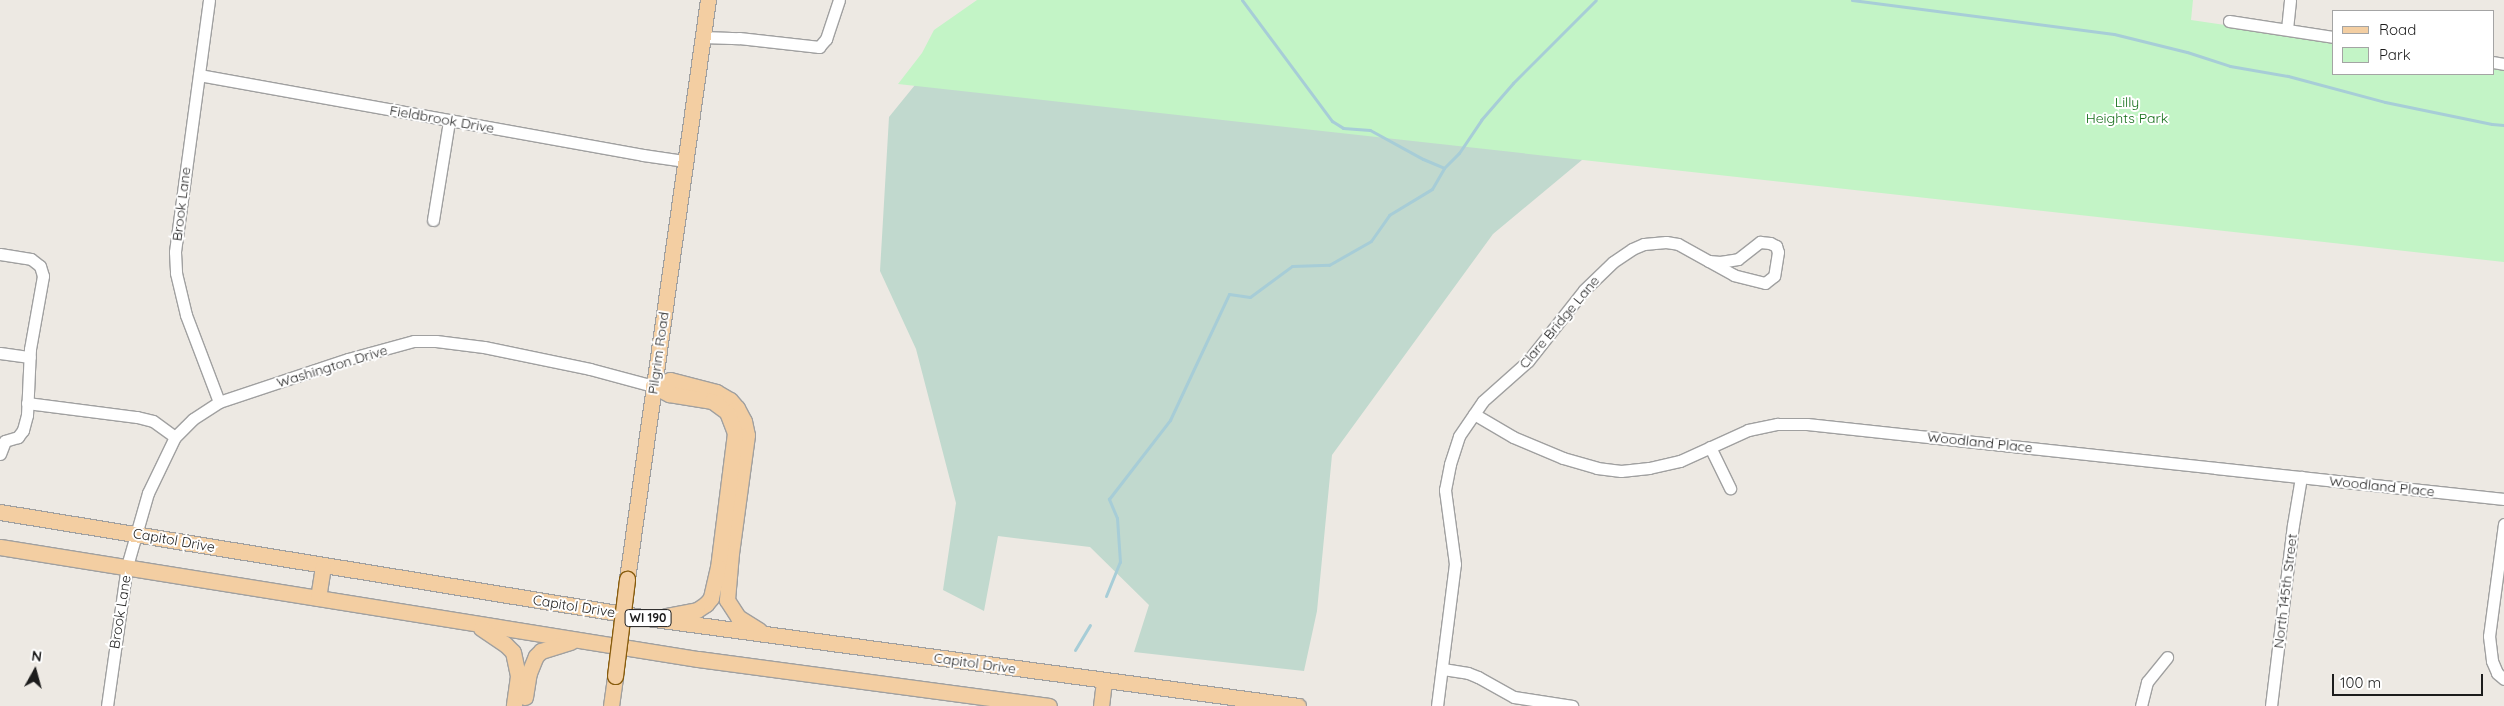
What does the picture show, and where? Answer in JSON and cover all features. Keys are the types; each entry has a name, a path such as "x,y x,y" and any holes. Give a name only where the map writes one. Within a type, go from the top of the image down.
{"main road":[{"name":"Pilgrim Road","path":"611,706 653,386 708,0"},
{"path":"653,386 670,380 716,392 734,404 744,421 747,435 730,553 726,600 738,617 767,635"},
{"path":"653,386 669,394 712,401 727,412 736,433 718,568 711,598 706,604 696,610 654,619"},
{"name":"Capitol Drive","path":"0,512 654,619 1298,706"},
{"name":"WI 190","path":"0,546 476,625 1049,706"},
{"path":"318,598 323,566"},
{"path":"476,625 505,644 513,652 518,676 514,706"},
{"path":"524,706 529,673 536,656 541,651 578,640"},
{"path":"1102,706 1104,681"}],"street":[{"name":"Brook Lane","path":"209,0 175,252 176,273 186,315 220,402"},
{"path":"702,37 738,38 819,47 826,39 839,0"},
{"path":"2287,30 2290,0"},
{"path":"2229,21 2332,37"},
{"name":"Fieldbrook Drive","path":"199,75 449,121 684,161"},
{"path":"433,220 449,121"},
{"name":"Clare Bridge Lane","path":"1437,706 1455,564 1446,505 1446,484 1454,450 1460,436 1483,401 1528,361 1584,290 1613,262 1632,249 1644,244 1666,242 1678,244 1734,275 1765,283 1774,276 1778,252 1776,246 1760,242 1738,259 1720,262 1709,261"},
{"path":"0,254 31,259 40,266 43,276 30,357 23,430 18,437 6,441 0,454"},
{"name":"Washington Drive","path":"175,437 193,419 220,402 348,359 414,341 436,341 484,347 590,369 653,386"},
{"path":"0,353 30,357"},
{"path":"27,403 137,417 153,421 175,437"},
{"name":"Woodland Place","path":"1474,414 1492,426 1562,458 1597,468 1621,470 1649,468 1680,461 1748,430 1777,424 1807,424 2504,499"},
{"name":"Brook Lane","path":"107,706 127,566 148,493 175,437"},
{"path":"1710,447 1730,488"},
{"name":"North 145th Street","path":"2271,706 2293,525 2302,477"},
{"path":"2504,524 2490,636 2492,661 2497,673 2504,679"},
{"path":"2141,706 2147,682 2167,657"},
{"path":"1443,669 1478,676 1514,697 1572,706"}],"green space":[{"name":"Lilly Heights Park","path":"977,0 2193,0 2191,20 2332,41 2332,75 2494,75 2494,67 2504,69 2504,262 898,84 922,53 934,30"},
{"path":"984,0 1648,105 1493,234 1332,455 1317,611 1304,671 1134,652 1149,605 1090,547 998,536 984,611 943,590 956,503 916,349 880,271 889,117"}],"waterway":[{"path":"1242,0 1332,121 1343,128 1370,130 1423,159 1444,168"},
{"path":"1106,596 1120,562 1117,518 1109,499 1170,420 1229,294 1250,297 1292,266 1329,265 1371,241 1389,215 1432,189 1444,168 1459,153 1481,120 1513,83 1596,0"},
{"path":"1852,0 2114,34 2187,52 2230,66 2288,76 2385,102 2504,125"},
{"path":"1075,650 1090,625"}]}
